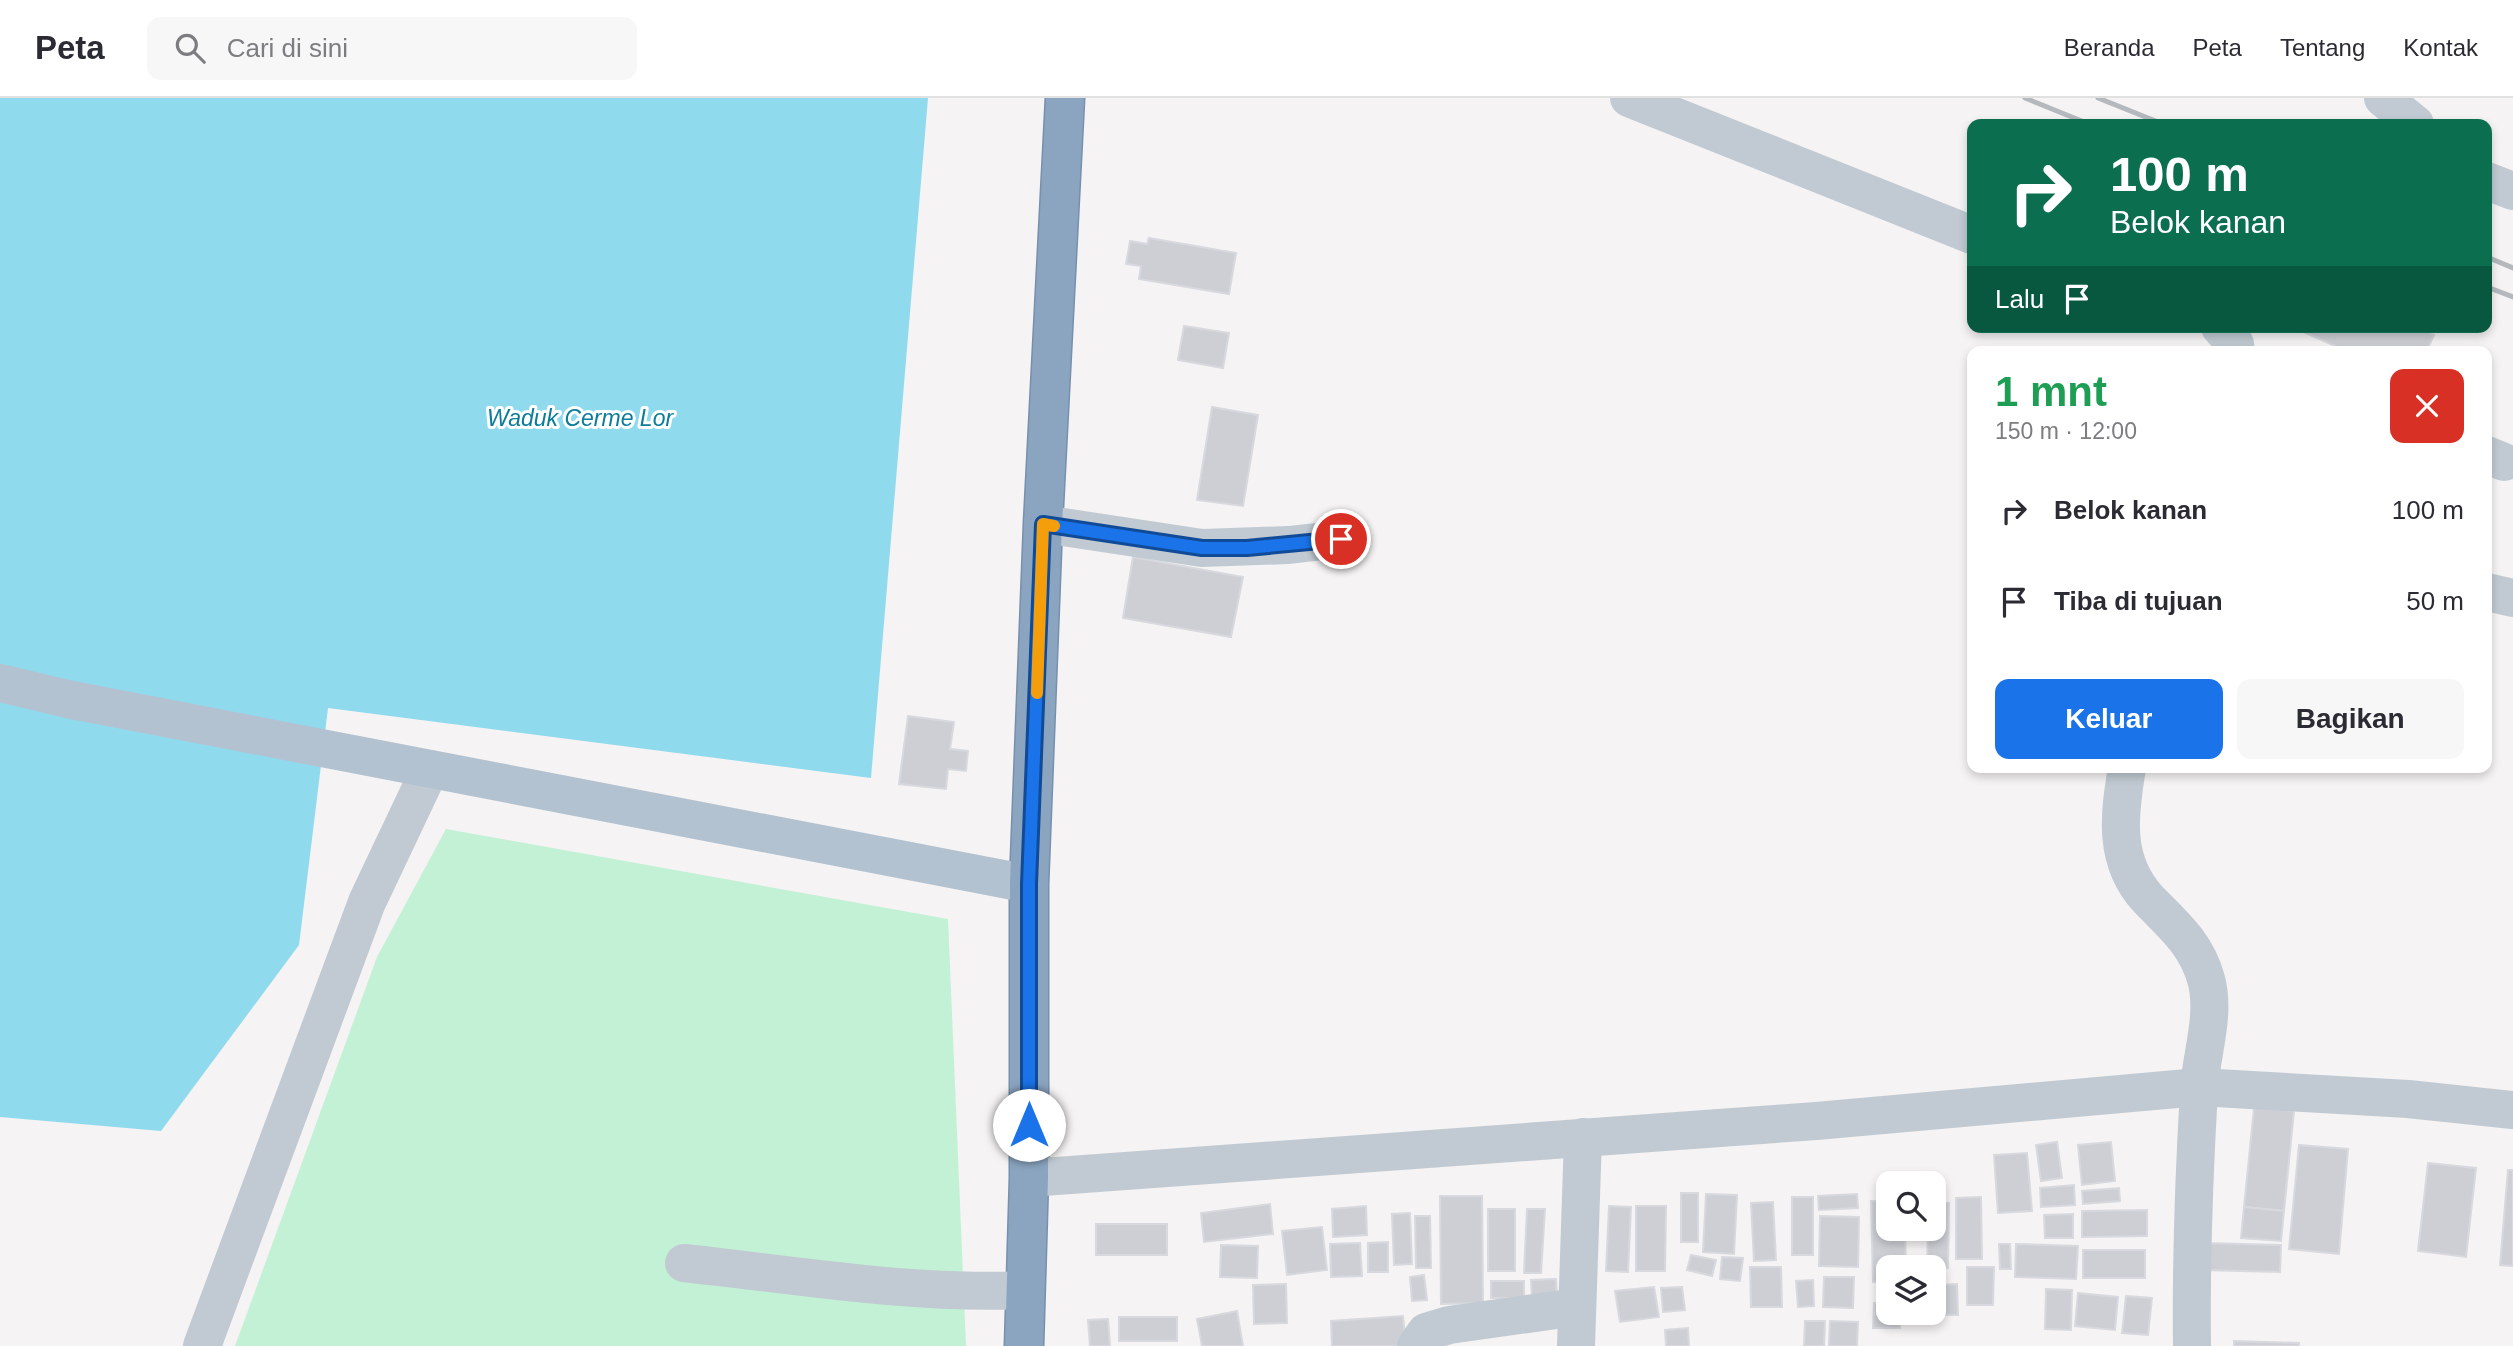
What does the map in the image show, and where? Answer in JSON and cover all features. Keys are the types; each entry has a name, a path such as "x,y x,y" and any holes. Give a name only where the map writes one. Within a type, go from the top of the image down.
{"highway":[{"path":"1024,1346 1029,1178 1029,884 1043,524 1065,98"}],"main road":[{"path":"0,683 72,700 1029,884"}],"street":[{"path":"1629,98 1967,233"},
{"path":"2383,98 2409,119"},
{"path":"2492,183 2513,191"},
{"path":"1043,524 1202,548 1247,548 1341,539"},
{"path":"2492,593 2513,598"},
{"path":"202,1346 362,915 430,769"},
{"path":"2126,773 2119,816 2119,838 2125,859 2133,879 2147,898 2183,932 2198,956 2207,983 2209,1020 2199,1087 2191,1283 2192,1346"},
{"path":"1029,1178 1583,1138 2199,1087 2408,1099 2513,1110"},
{"path":"1576,1346 1583,1138"},
{"path":"684,1263 863,1283 978,1292 1024,1290"},
{"path":"1416,1346 1426,1332 1449,1325 1577,1307"}],"green space":[{"path":"446,829 948,919 966,1346 235,1346 377,957"}],"water":[{"name":"Waduk Cerme Lor","path":"0,98 928,98 871,778 328,708 299,945 161,1131 0,1117"}],"building":[{"path":"1149,238 1236,253 1229,294 1139,279 1141,266 1126,264 1130,241 1147,244"},
{"path":"1184,326 1229,333 1223,368 1178,360"},
{"path":"2306,333 2434,335 2429,346 2335,346"},
{"path":"1212,407 1258,415 1243,506 1197,500"},
{"path":"1133,557 1243,577 1231,637 1123,618"},
{"path":"908,716 954,722 950,749 968,751 966,771 948,769 946,789 899,784"},
{"path":"2254,1108 2294,1111 2284,1211 2244,1207"},
{"path":"2057,1142 2062,1178 2041,1181 2036,1145"},
{"path":"2111,1142 2115,1181 2082,1185 2078,1145"},
{"path":"2299,1145 2348,1149 2339,1254 2289,1249"},
{"path":"2027,1153 2032,1211 1998,1213 1994,1155"},
{"path":"2428,1163 2476,1168 2466,1257 2418,1251"},
{"path":"2508,1170 2513,1170 2513,1266 2500,1265"},
{"path":"2074,1185 2075,1205 2041,1207 2040,1188"},
{"path":"2119,1188 2120,1201 2083,1204 2082,1191"},
{"path":"1681,1193 1698,1193 1698,1242 1681,1242"},
{"path":"1706,1194 1737,1195 1734,1254 1703,1252"},
{"path":"1857,1194 1858,1208 1819,1210 1818,1196"},
{"path":"1440,1196 1482,1196 1483,1303 1441,1304"},
{"path":"1792,1197 1813,1197 1813,1255 1792,1255"},
{"path":"1981,1197 1982,1259 1956,1259 1956,1198"},
{"path":"1871,1201 1876,1201 1876,1241 1905,1241 1906,1255 1876,1255 1876,1282 1873,1282"},
{"path":"1773,1202 1776,1260 1754,1261 1751,1203"},
{"path":"1946,1203 1949,1203 1948,1268 1946,1255 1927,1255 1928,1241 1946,1241"},
{"path":"1270,1204 1273,1234 1204,1242 1201,1213"},
{"path":"1366,1206 1367,1235 1333,1237 1332,1209"},
{"path":"1609,1206 1631,1207 1628,1272 1606,1271"},
{"path":"1636,1206 1666,1206 1665,1271 1636,1271"},
{"path":"2244,1207 2284,1211 2281,1241 2241,1238"},
{"path":"1488,1209 1515,1209 1515,1271 1488,1271"},
{"path":"1527,1209 1545,1209 1541,1273 1524,1273"},
{"path":"2147,1210 2147,1236 2082,1237 2082,1211"},
{"path":"1410,1213 1412,1264 1394,1265 1392,1214"},
{"path":"2073,1214 2073,1238 2045,1238 2044,1215"},
{"path":"1415,1216 1430,1216 1431,1268 1416,1268"},
{"path":"1820,1216 1859,1217 1858,1267 1819,1266"},
{"path":"1096,1224 1167,1224 1167,1255 1096,1255"},
{"path":"1322,1227 1327,1270 1287,1275 1282,1231"},
{"path":"1388,1242 1388,1272 1368,1272 1368,1243"},
{"path":"1360,1243 1362,1276 1331,1277 1330,1244"},
{"path":"2202,1243 2281,1245 2280,1272 2202,1270"},
{"path":"1999,1244 2010,1244 2011,1269 2000,1269"},
{"path":"2016,1244 2078,1246 2076,1279 2015,1277"},
{"path":"1221,1245 1258,1246 1257,1278 1220,1277"},
{"path":"2083,1250 2145,1250 2145,1278 2083,1278"},
{"path":"1691,1255 1716,1260 1712,1276 1687,1270"},
{"path":"1722,1257 1743,1258 1740,1281 1720,1279"},
{"path":"1750,1267 1781,1267 1782,1307 1751,1307"},
{"path":"1967,1267 1994,1267 1993,1305 1967,1305"},
{"path":"1424,1275 1427,1300 1412,1301 1410,1277"},
{"path":"1824,1277 1854,1277 1853,1308 1823,1307"},
{"path":"1556,1279 1557,1297 1532,1298 1531,1280"},
{"path":"1813,1280 1814,1306 1798,1307 1796,1281"},
{"path":"1491,1281 1524,1281 1524,1298 1491,1298"},
{"path":"1286,1284 1287,1323 1254,1324 1253,1285"},
{"path":"1957,1284 1958,1315 1946,1315 1946,1285"},
{"path":"1654,1287 1659,1317 1620,1322 1615,1291"},
{"path":"1682,1287 1685,1310 1663,1312 1661,1288"},
{"path":"2046,1289 2072,1290 2071,1330 2045,1329"},
{"path":"2078,1293 2118,1297 2115,1330 2075,1326"},
{"path":"2126,1296 2152,1298 2148,1335 2122,1333"},
{"path":"1874,1303 1876,1325 1900,1325 1900,1328 1873,1328"},
{"path":"1237,1311 1243,1346 1202,1346 1197,1319"},
{"path":"1403,1316 1406,1346 1332,1346 1331,1321"},
{"path":"1119,1317 1177,1317 1177,1341 1119,1341"},
{"path":"1108,1319 1110,1346 1090,1346 1088,1320"},
{"path":"1805,1321 1825,1321 1824,1346 1804,1346"},
{"path":"1830,1321 1858,1322 1857,1346 1829,1346"},
{"path":"1688,1328 1689,1346 1666,1346 1665,1330"},
{"path":"2234,1341 2299,1343 2299,1346 2234,1346"}],"railway":[{"path":"2025,98 2077,119"},
{"path":"2098,98 2150,119"},
{"path":"2492,259 2513,268"},
{"path":"2492,289 2513,297"}],"slow traffic":[{"path":"1037,693 1043,524 1054,526"}],"route":[{"path":"1029,1125 1029,884 1043,524 1202,548 1247,548 1341,539"}]}
